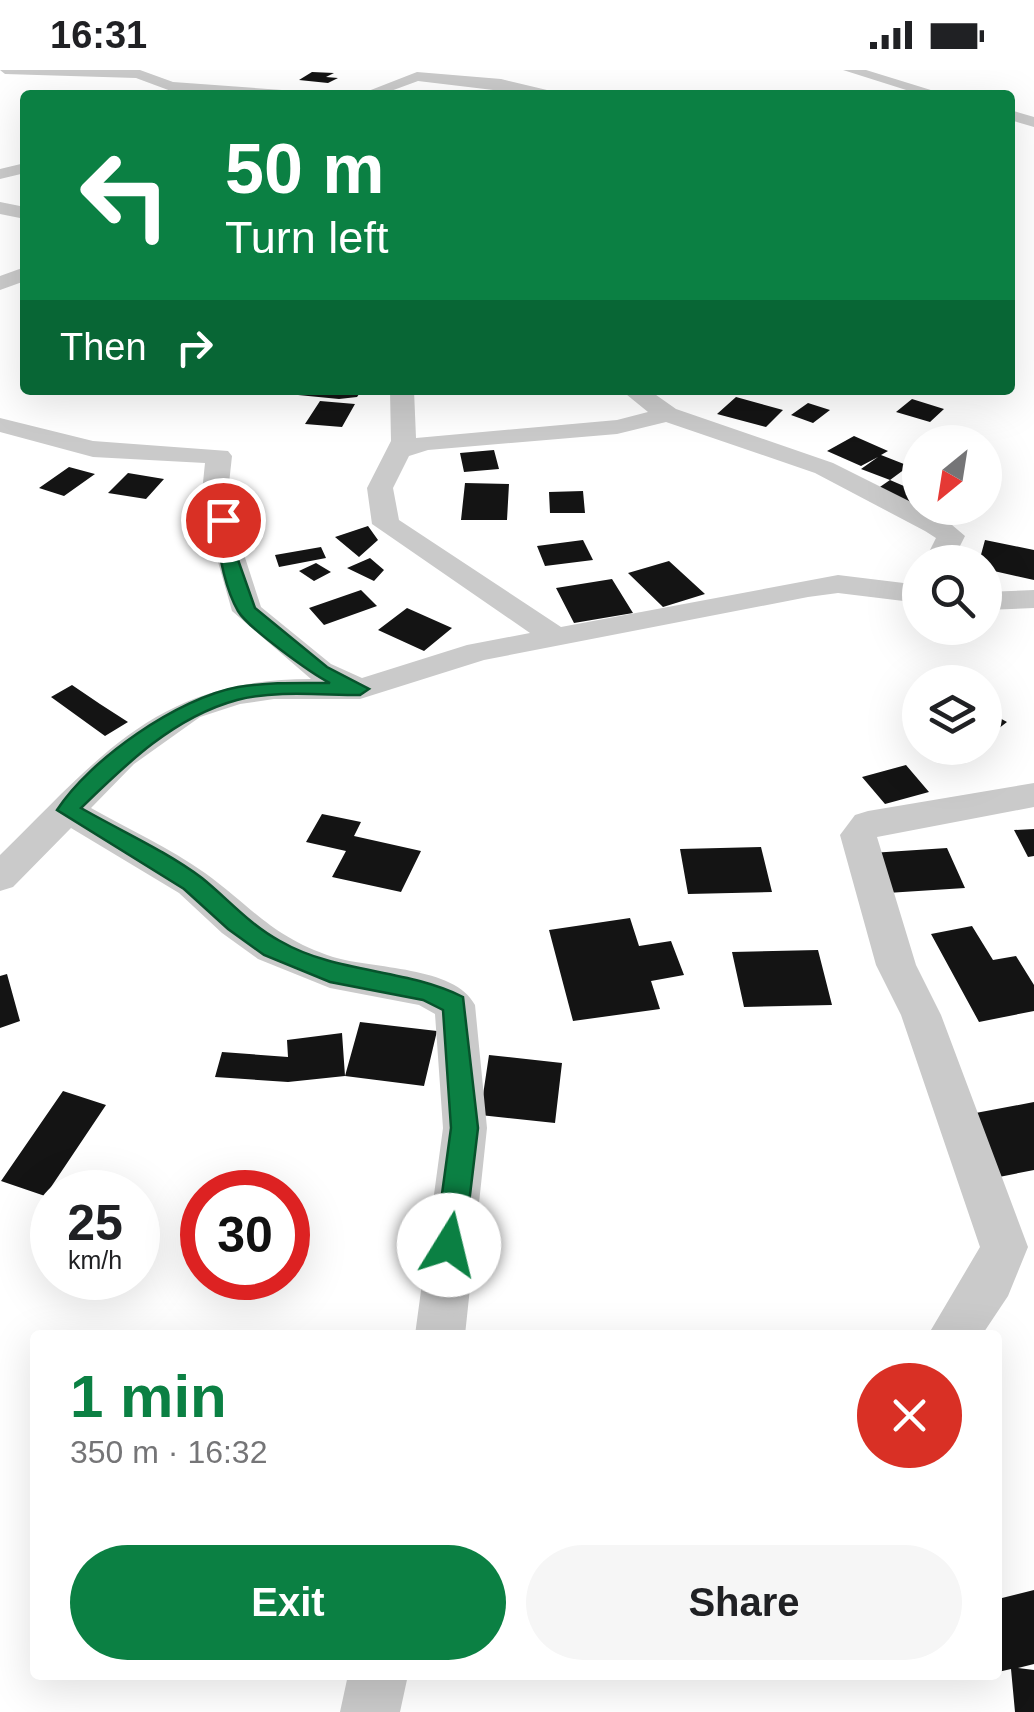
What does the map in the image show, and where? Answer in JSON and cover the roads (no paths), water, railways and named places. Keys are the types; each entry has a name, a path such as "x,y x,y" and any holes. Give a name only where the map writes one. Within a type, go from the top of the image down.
{"street":[{"path":"5,70 138,74 174,70"},
{"path":"850,70 920,90"},
{"path":"383,72 405,78 491,83 531,90"},
{"path":"138,74 170,86 220,90"},
{"path":"377,90 405,78"},
{"path":"402,395 404,441 380,488 386,524 558,638"},
{"path":"641,395 668,414 824,468 935,525 951,536 946,545"},
{"path":"400,451 425,442 616,426 668,414"},
{"path":"0,424 92,449 219,456 214,502 247,611 320,671 360,689"},
{"path":"0,877 122,756 190,710 236,694 274,689 360,689 478,652 700,606 838,584 902,592"},
{"path":"1002,600 1034,599"},
{"path":"956,1330 991,1280 1004,1246 994,1211 963,1141 921,1015 896,965 858,834 868,824 1034,795"},
{"path":"67,810 192,883 236,923 272,948 330,972 428,991 454,1004 465,1128 441,1330"},
{"path":"370,1712 377,1680"}]}
